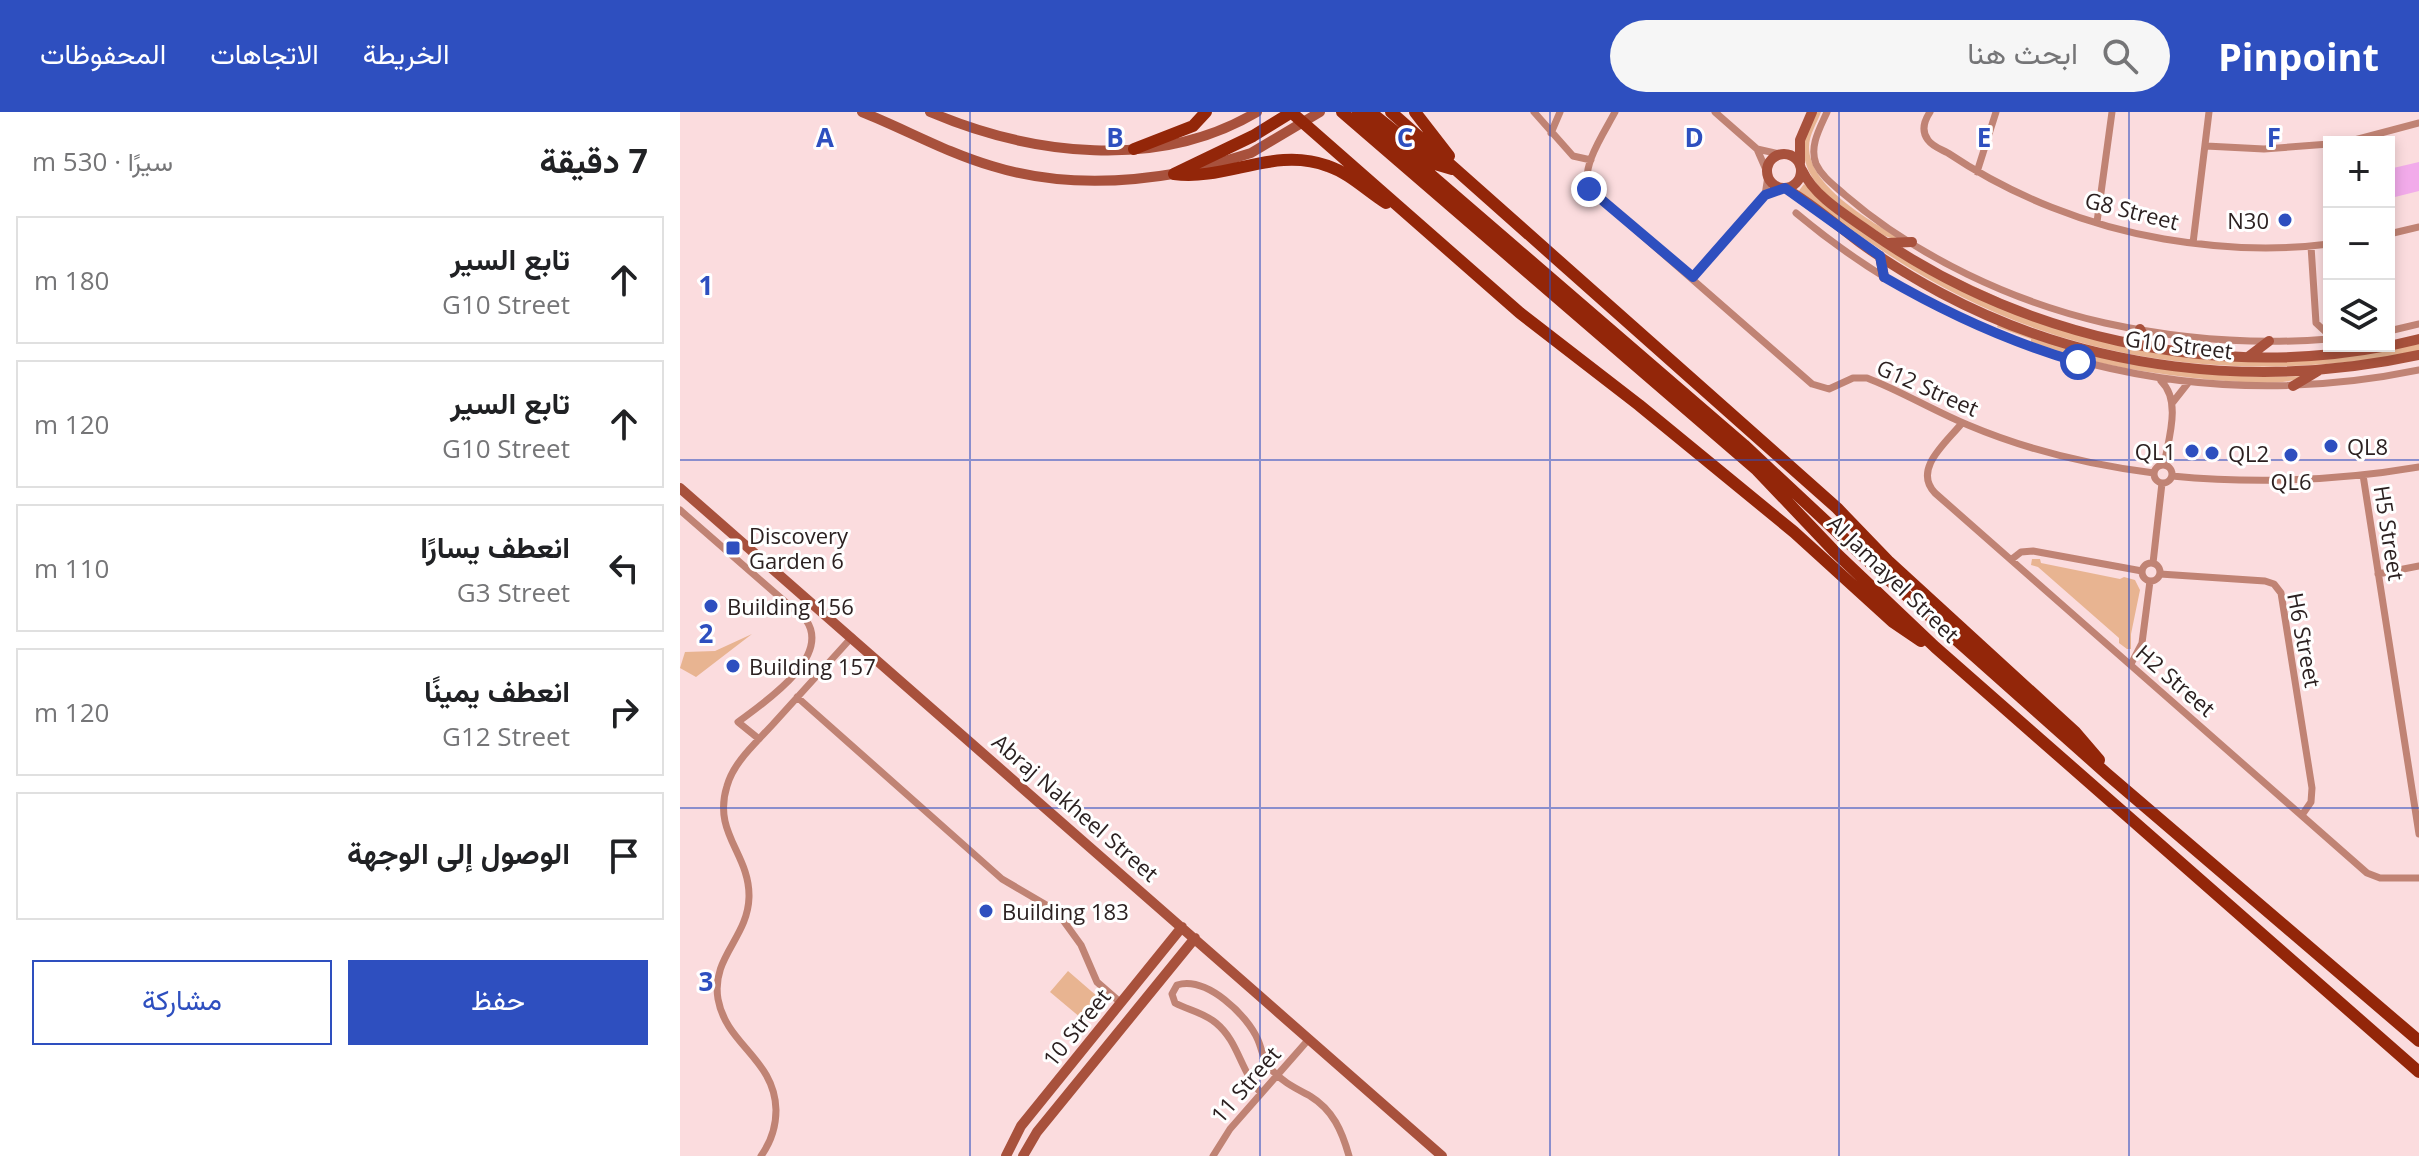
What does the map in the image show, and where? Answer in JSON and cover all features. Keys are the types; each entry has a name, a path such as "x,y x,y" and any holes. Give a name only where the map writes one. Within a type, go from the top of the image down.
{"main road":[{"path":"1134,149 1193,126 1206,112"},
{"path":"1174,174 1246,140 1292,112 1306,117 1400,207 1520,313 1639,405 1794,532 1893,622 1935,647"},
{"name":"Al Jamayel Street","path":"1342,112 1693,407 1835,552 1935,647 2419,1072"},
{"name":"Al Jamayel Street","path":"1358,112 2107,774 2419,1041"},
{"path":"1370,112 1435,164 1455,170"},
{"path":"1391,112 1837,508 1888,561 2075,732 2098,757 2107,774"},
{"path":"1415,112 1447,152 1455,170"},
{"path":"1174,174 1203,175 1273,159 1302,158 1338,170 1386,203 1400,207"}],"street":[{"path":"862,112 990,166 1067,181 1174,174 1204,168 1251,153 1306,117 1320,112"},
{"path":"930,112 996,137 1038,146 1085,150 1134,149 1184,141 1217,131 1257,112"},
{"path":"1534,112 1566,149 1577,158 1591,160 1615,112"},
{"path":"1551,133 1560,112"},
{"path":"1715,112 1757,149 1771,182 1784,188"},
{"path":"1693,277 1765,195 1799,180 1800,140 1812,112"},
{"name":"G10 Street","path":"1827,112 1814,144 1815,161 1820,171 1859,206 1912,242 1975,277 2072,314 2140,329 2204,338 2300,341 2323,338"},
{"name":"G8 Street","path":"1930,112 1923,126 1925,136 1932,145 1977,172 2035,200 2097,222 2130,232 2193,243 2256,247 2323,245"},
{"path":"1977,172 1996,112"},
{"path":"2097,222 2112,112"},
{"path":"2193,243 2209,112"},
{"path":"2370,136 2419,123"},
{"path":"1765,195 1770,161 1800,140"},
{"path":"2206,146 2273,149 2323,145"},
{"path":"1757,149 1793,156 1801,167"},
{"name":"G12 Street","path":"1591,160 1591,183 1609,206 1817,387 1829,389 1853,378 1867,378 1962,423 2043,451 2154,473"},
{"name":"G10 Street","path":"1801,167 1808,182 1821,195 1887,243 1998,303 2072,329 2149,347 2248,357 2342,352"},
{"name":"G10 Street","path":"1784,188 1880,256 1971,308 2083,349 2190,368 2260,372 2320,370 2419,355"},
{"name":"G10 Street","path":"1796,213 1841,249 1884,277 1960,318 2020,344 2078,362 2188,383 2293,386 2361,381 2419,370"},
{"path":"2395,233 2419,227"},
{"path":"1887,243 1912,242"},
{"path":"2311,246 2316,323 2323,331"},
{"path":"1880,256 1884,277"},
{"path":"2300,341 2316,323"},
{"path":"2395,330 2419,324"},
{"path":"2140,329 2149,347"},
{"name":"G10 Street","path":"2395,344 2419,339"},
{"path":"2248,357 2269,341"},
{"path":"2293,386 2320,370"},
{"path":"2160,379 2169,390 2173,404"},
{"path":"2164,465 2173,404 2188,383"},
{"name":"H2 Street","path":"1962,423 1930,462 1926,475 1935,493 2371,875 2380,878 2419,878"},
{"path":"2164,465 2171,470 2172,476 2168,482 2162,483 2155,480 2154,473 2164,465"},
{"path":"2172,476 2280,481 2419,467"},
{"name":"H5 Street","path":"2363,475 2419,834"},
{"path":"2153,563 2162,483"},
{"name":"Abraj Nakheel Street","path":"681,488 1442,1156"},
{"path":"680,510 806,620 813,633 812,647 798,668 773,695 738,722 759,739"},
{"path":"2012,559 2021,552 2033,551 2142,571"},
{"path":"2153,563 2159,567 2160,574 2156,580 2150,581 2144,578 2142,571 2146,565 2153,563"},
{"path":"2378,574 2419,566"},
{"name":"H6 Street","path":"2160,574 2265,581 2274,584 2281,593 2312,788 2311,802 2302,815"},
{"path":"2131,664 2142,643 2150,581"},
{"path":"761,1156 775,1124 773,1091 764,1068 729,1028 720,1007 717,984 721,961 745,923 749,895 744,867 725,827 724,800 732,772 852,637"},
{"path":"797,697 1002,879 1060,916 1081,945 1097,982 1124,999 1134,993 1138,997 1131,1014"},
{"name":"10 Street","path":"1006,1156 1021,1126 1182,927"},
{"name":"10 Street","path":"1023,1156 1037,1132 1195,938"},
{"path":"1261,1093 1247,1076 1225,1032 1204,1015 1175,1003 1172,998 1174,989 1181,983 1205,989 1237,1010 1259,1042 1268,1066 1328,1110 1342,1133 1349,1156"},
{"name":"11 Street","path":"1213,1156 1220,1141 1309,1039"}],"shaded area":[{"path":"1815,112 1821,112 1809,147 1819,175 1842,200 1897,237 1894,239 1830,198 1810,173 1804,158 1804,141"},
{"path":"2419,162 2419,191 2395,197 2395,168"},
{"path":"1804,184 1876,241 2077,334 2127,348 2210,360 2270,362 2395,352 2395,348 2419,344 2419,351 2303,366 2244,366 2186,362 2071,340 2016,321 1919,274 1798,192"},
{"path":"1998,324 2073,349 2147,366 2223,375 2302,376 2270,383 2135,370 2031,342 2031,339 1997,327"},
{"path":"2032,559 2135,580 2140,590 2131,649 2119,643 2119,638 2038,567 2031,565"},
{"path":"752,634 696,677 680,668 685,652 715,651"},
{"path":"1068,971 1098,997 1081,1018 1050,992"}],"place":[{"name":"N30","path":"2285,220"},
{"name":"QL8","path":"2331,446"},
{"name":"QL1","path":"2192,451"},
{"name":"QL2","path":"2212,453"},
{"name":"QL6","path":"2291,455"},
{"name":"Discovery Garden 6","path":"733,548"},
{"name":"Building 156","path":"711,606"},
{"name":"Building 157","path":"733,666"},
{"name":"Building 183","path":"986,911"}],"route":[{"path":"1589,189 1693,277 1765,195 1785,188 1880,256 1884,277 1992,333 2078,362"}]}
